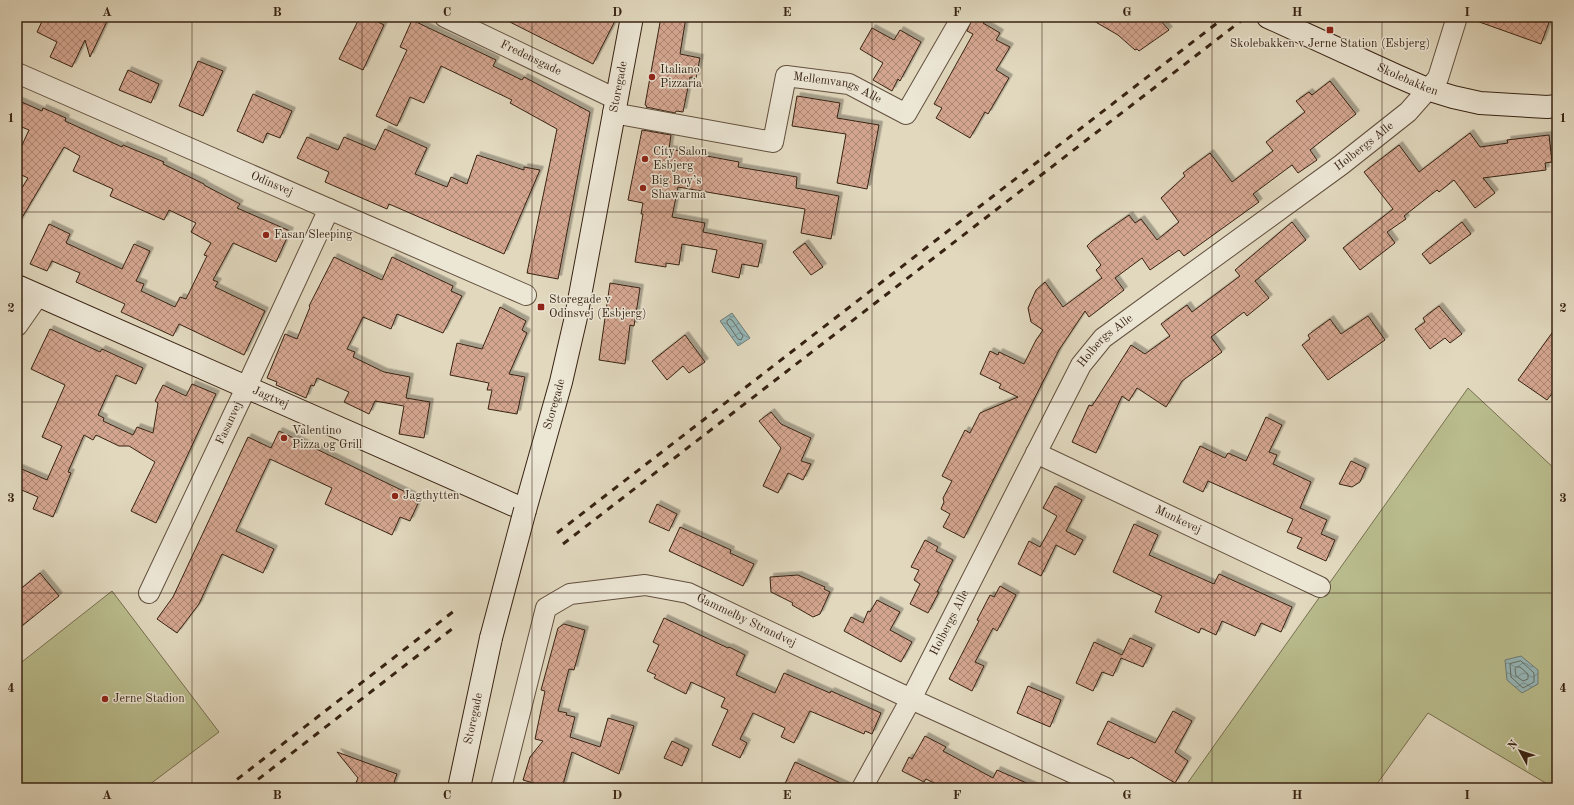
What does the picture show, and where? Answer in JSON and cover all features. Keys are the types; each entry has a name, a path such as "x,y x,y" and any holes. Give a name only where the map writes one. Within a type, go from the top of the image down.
{"street":[{"name":"Fredensgade","path":"445,17 615,106"},
{"name":"Storegade","path":"459,788 491,638 561,382 576,317 632,17"},
{"name":"Mellemvangs Alle","path":"615,106 773,142 786,76 849,84 906,114 962,17"},
{"name":"Skolebakken","path":"1268,17 1427,89 1480,103 1547,107 1557,106"},
{"name":"Holbergs Alle","path":"862,788 911,699 1080,365 1104,338 1341,165 1408,112 1438,78 1457,17"},
{"name":"Odinsvej","path":"17,73 526,295"},
{"name":"Fasanvej","path":"149,593 329,209"},
{"name":"Jagtvej","path":"17,286 525,510"},
{"path":"17,326 38,296"},
{"name":"Munkevej","path":"1036,453 1320,587"},
{"name":"Gammelby Strandvej","path":"502,788 546,608 570,594 645,585 688,593 911,699 1106,788"}],"green space":[{"path":"1468,388 1557,471 1557,788 1554,788 1428,713 1374,788 1184,788"},
{"name":"Jerne Stadion","path":"112,591 219,732 145,788 17,788 17,665"}],"water":[{"path":"732,313 750,338 738,346 720,321"},
{"path":"1521,656 1538,670 1538,684 1522,693 1507,680 1505,660"}],"building":[{"path":"44,17 109,17 90,57 85,40 72,67 50,57 57,42 37,32"},
{"path":"360,17 368,17 384,25 363,70 339,59"},
{"path":"500,17 617,17 593,64"},
{"path":"661,17 686,17 680,54 700,58 696,78 690,77 683,112 676,111 675,113 646,107 647,106 645,105"},
{"path":"973,17 986,17 983,23 1000,33 996,40 1010,47 996,70 1009,78 988,114 985,112 970,138 936,118 942,108 934,104 973,34 967,31"},
{"path":"1087,17 1157,17 1169,30 1139,51 1137,49 1135,50 1118,35"},
{"path":"1471,17 1551,17 1541,44 1471,19"},
{"path":"412,20 496,60 493,66 522,80 524,77 590,112 558,279 527,273 557,129 510,103 512,100 441,66 424,103 410,97 397,126 376,116 407,50 400,47"},
{"path":"872,28 894,40 900,30 921,42 900,81 898,79 892,91 873,80 883,63 860,49"},
{"path":"198,61 223,71 203,116 179,106"},
{"path":"128,70 159,84 151,103 119,90"},
{"path":"1330,81 1356,114 1310,150 1317,160 1298,173 1292,165 1253,194 1259,202 1184,256 1179,250 1150,270 1142,258 1115,278 1124,290 1089,317 1085,311 1059,350 964,538 943,527 950,514 941,509 944,502 943,498 952,481 942,476 965,430 970,433 980,413 1018,397 999,388 1001,384 980,374 990,351 998,355 999,352 1024,364 1036,340 1043,330 1031,322 1028,308 1036,290 1045,282 1063,307 1102,278 1096,270 1101,265 1087,246 1092,241 1129,215 1135,223 1141,219 1157,240 1179,222 1161,198 1185,176 1183,173 1210,153 1232,182 1273,151 1266,142 1305,112 1296,101 1309,92 1312,95"},
{"path":"253,94 292,111 280,138 267,133 263,143 237,131"},
{"path":"797,96 840,103 837,118 879,125 867,189 837,183 846,134 792,126"},
{"path":"17,100 42,111 43,108 66,118 65,121 122,147 123,145 164,162 163,164 240,204 237,208 290,231 276,262 233,243 213,280 218,282 215,287 265,311 244,355 179,324 173,336 121,312 125,304 76,282 80,273 52,261 47,271 30,264 49,224 70,234 66,243 122,269 134,244 150,251 136,281 144,284 141,291 175,307 180,297 186,299 207,256 204,255 211,243 191,232 196,223 169,210 164,220 110,196 113,189 73,171 80,156 64,147 17,226 17,196 28,178 17,173 17,156 29,130 17,125"},
{"path":"385,129 427,148 415,174 447,187 451,177 467,184 477,155 524,170 524,167 540,170 504,254 389,204 387,209 325,182 329,172 297,158 307,137 338,150 344,137 375,150"},
{"path":"642,130 671,135 669,149 739,162 738,167 797,177 796,188 839,196 831,239 801,233 805,209 678,187 672,217 705,223 703,232 763,244 758,267 742,264 739,278 712,272 717,250 682,244 679,265 666,263 666,267 635,262 643,214 641,214 643,203 628,200"},
{"path":"1470,133 1480,147 1508,143 1507,140 1549,135 1552,162 1545,163 1546,170 1483,178 1495,193 1475,208 1454,180 1439,192 1437,190 1404,216 1406,219 1387,232 1395,243 1360,270 1343,248 1393,209 1364,172 1399,145 1419,172"},
{"path":"1292,222 1306,240 1255,281 1269,298 1247,316 1244,312 1211,337 1222,352 1182,381 1166,407 1137,388 1129,401 1122,396 1096,453 1072,442 1089,405 1092,406 1131,345 1145,354 1170,336 1161,324 1187,305 1192,312 1240,276 1235,270"},
{"path":"1462,222 1471,234 1430,264 1422,254"},
{"path":"805,243 823,267 811,275 793,252"},
{"path":"334,257 382,280 392,257 453,286 451,291 462,296 443,333 397,314 391,329 363,317 347,349 355,352 353,357 384,372 410,377 406,398 430,402 424,438 399,434 404,406 375,401 369,414 344,402 349,392 317,378 314,386 311,385 306,398 276,385 277,382 267,378 285,334 297,339 310,307 309,306"},
{"path":"610,283 640,288 634,326 630,325 625,364 599,360"},
{"path":"1439,306 1462,334 1450,343 1445,338 1430,349 1415,329 1425,322 1423,318"},
{"path":"500,307 526,321 522,330 527,333 509,374 525,377 517,414 488,409 492,390 487,390 489,383 450,375 457,343 482,349"},
{"path":"1368,316 1385,340 1328,380 1302,345 1310,339 1308,335 1330,319 1341,334"},
{"path":"1557,326 1557,387 1547,400 1518,380"},
{"path":"50,329 100,352 102,349 143,368 136,384 116,375 98,415 104,418 103,421 133,435 137,427 153,433 158,403 155,401 163,385 186,396 192,384 216,394 156,523 131,511 155,462 129,446 119,446 96,435 93,440 84,435 68,472 71,473 53,517 33,509 38,497 17,488 17,467 47,480 62,446 42,437 65,385 31,369"},
{"path":"685,335 705,362 689,373 683,366 667,380 652,361"},
{"path":"771,412 781,424 811,438 801,461 811,464 803,480 788,473 778,493 763,486 781,448 759,421"},
{"path":"1266,417 1282,425 1269,452 1277,455 1273,464 1311,482 1300,508 1327,520 1321,534 1335,540 1326,561 1297,548 1302,538 1287,532 1293,519 1208,481 1203,492 1183,482 1200,446 1225,458 1228,453 1246,461"},
{"path":"279,431 420,499 410,521 400,517 392,535 325,504 332,488 270,459 236,531 274,549 263,573 222,554 199,604 177,633 157,619 173,597 248,437 271,448"},
{"path":"1351,461 1366,468 1360,482 1352,487 1339,484"},
{"path":"1055,486 1082,500 1066,531 1083,540 1075,555 1056,545 1041,576 1018,564 1029,541 1040,547 1057,516 1043,508"},
{"path":"657,504 677,514 669,531 649,522"},
{"path":"1134,524 1158,535 1149,555 1214,584 1219,574 1292,607 1281,632 1261,623 1255,636 1222,621 1216,635 1201,628 1199,633 1155,612 1162,596 1113,572"},
{"path":"680,527 731,550 730,553 754,564 743,586 669,551"},
{"path":"925,540 938,547 936,551 953,560 928,613 910,604 920,584 914,580 919,570 911,567"},
{"path":"40,573 59,596 17,630 17,592"},
{"path":"798,575 825,587 824,589 830,592 820,614 813,617 792,605 793,603 771,592 770,577"},
{"path":"1000,586 1016,595 997,631 993,628 975,662 984,666 972,691 949,679 979,621 977,620 990,595 994,597"},
{"path":"877,600 900,612 890,630 912,642 901,662 844,631 851,617 863,623 868,611 870,612"},
{"path":"664,618 745,655 736,675 775,693 784,673 830,693 831,691 881,713 872,734 865,731 864,734 810,711 794,743 781,737 785,728 753,713 740,739 747,743 740,758 712,745 728,710 721,707 725,698 691,682 686,694 654,678 656,675 647,671 659,645 653,642"},
{"path":"564,624 585,630 574,670 569,669 558,711 575,717 570,737 600,747 608,718 634,726 619,774 572,752 562,788 550,788 523,780 530,757 543,741 535,739 545,691 541,690 558,628"},
{"path":"1130,638 1152,648 1143,667 1121,658 1113,676 1102,672 1093,691 1076,683 1094,642 1122,655"},
{"path":"1028,686 1061,700 1050,727 1017,713"},
{"path":"1173,711 1192,721 1175,752 1188,761 1175,783 1131,757 1129,759 1097,744 1108,721 1155,743"},
{"path":"925,736 946,747 943,751 993,778 997,770 1038,788 944,788 926,779 924,782 902,771 909,757 912,759"},
{"path":"672,741 689,749 682,766 664,758"},
{"path":"337,752 397,774 392,788 354,788 358,778"},
{"path":"795,762 851,788 783,788"}],"railway":[{"path":"557,533 1225,17"},
{"path":"563,544 1246,17"},
{"path":"226,788 454,611"},
{"path":"247,788 457,625"}],"place":[{"name":"Skolebakken v Jerne Station (Esbjerg)","path":"1330,30"},
{"name":"Italiano Pizzaria","path":"652,77"},
{"name":"City Salon Esbjerg","path":"645,159"},
{"name":"Big Boy’s Shawarma","path":"643,188"},
{"name":"Fasan Sleeping","path":"266,235"},
{"name":"Storegade v Odinsvej (Esbjerg)","path":"541,307"},
{"name":"Valentino Pizza og Grill","path":"284,438"},
{"name":"Jagthytten","path":"395,496"},
{"name":"Jerne Stadion","path":"105,699"}]}
